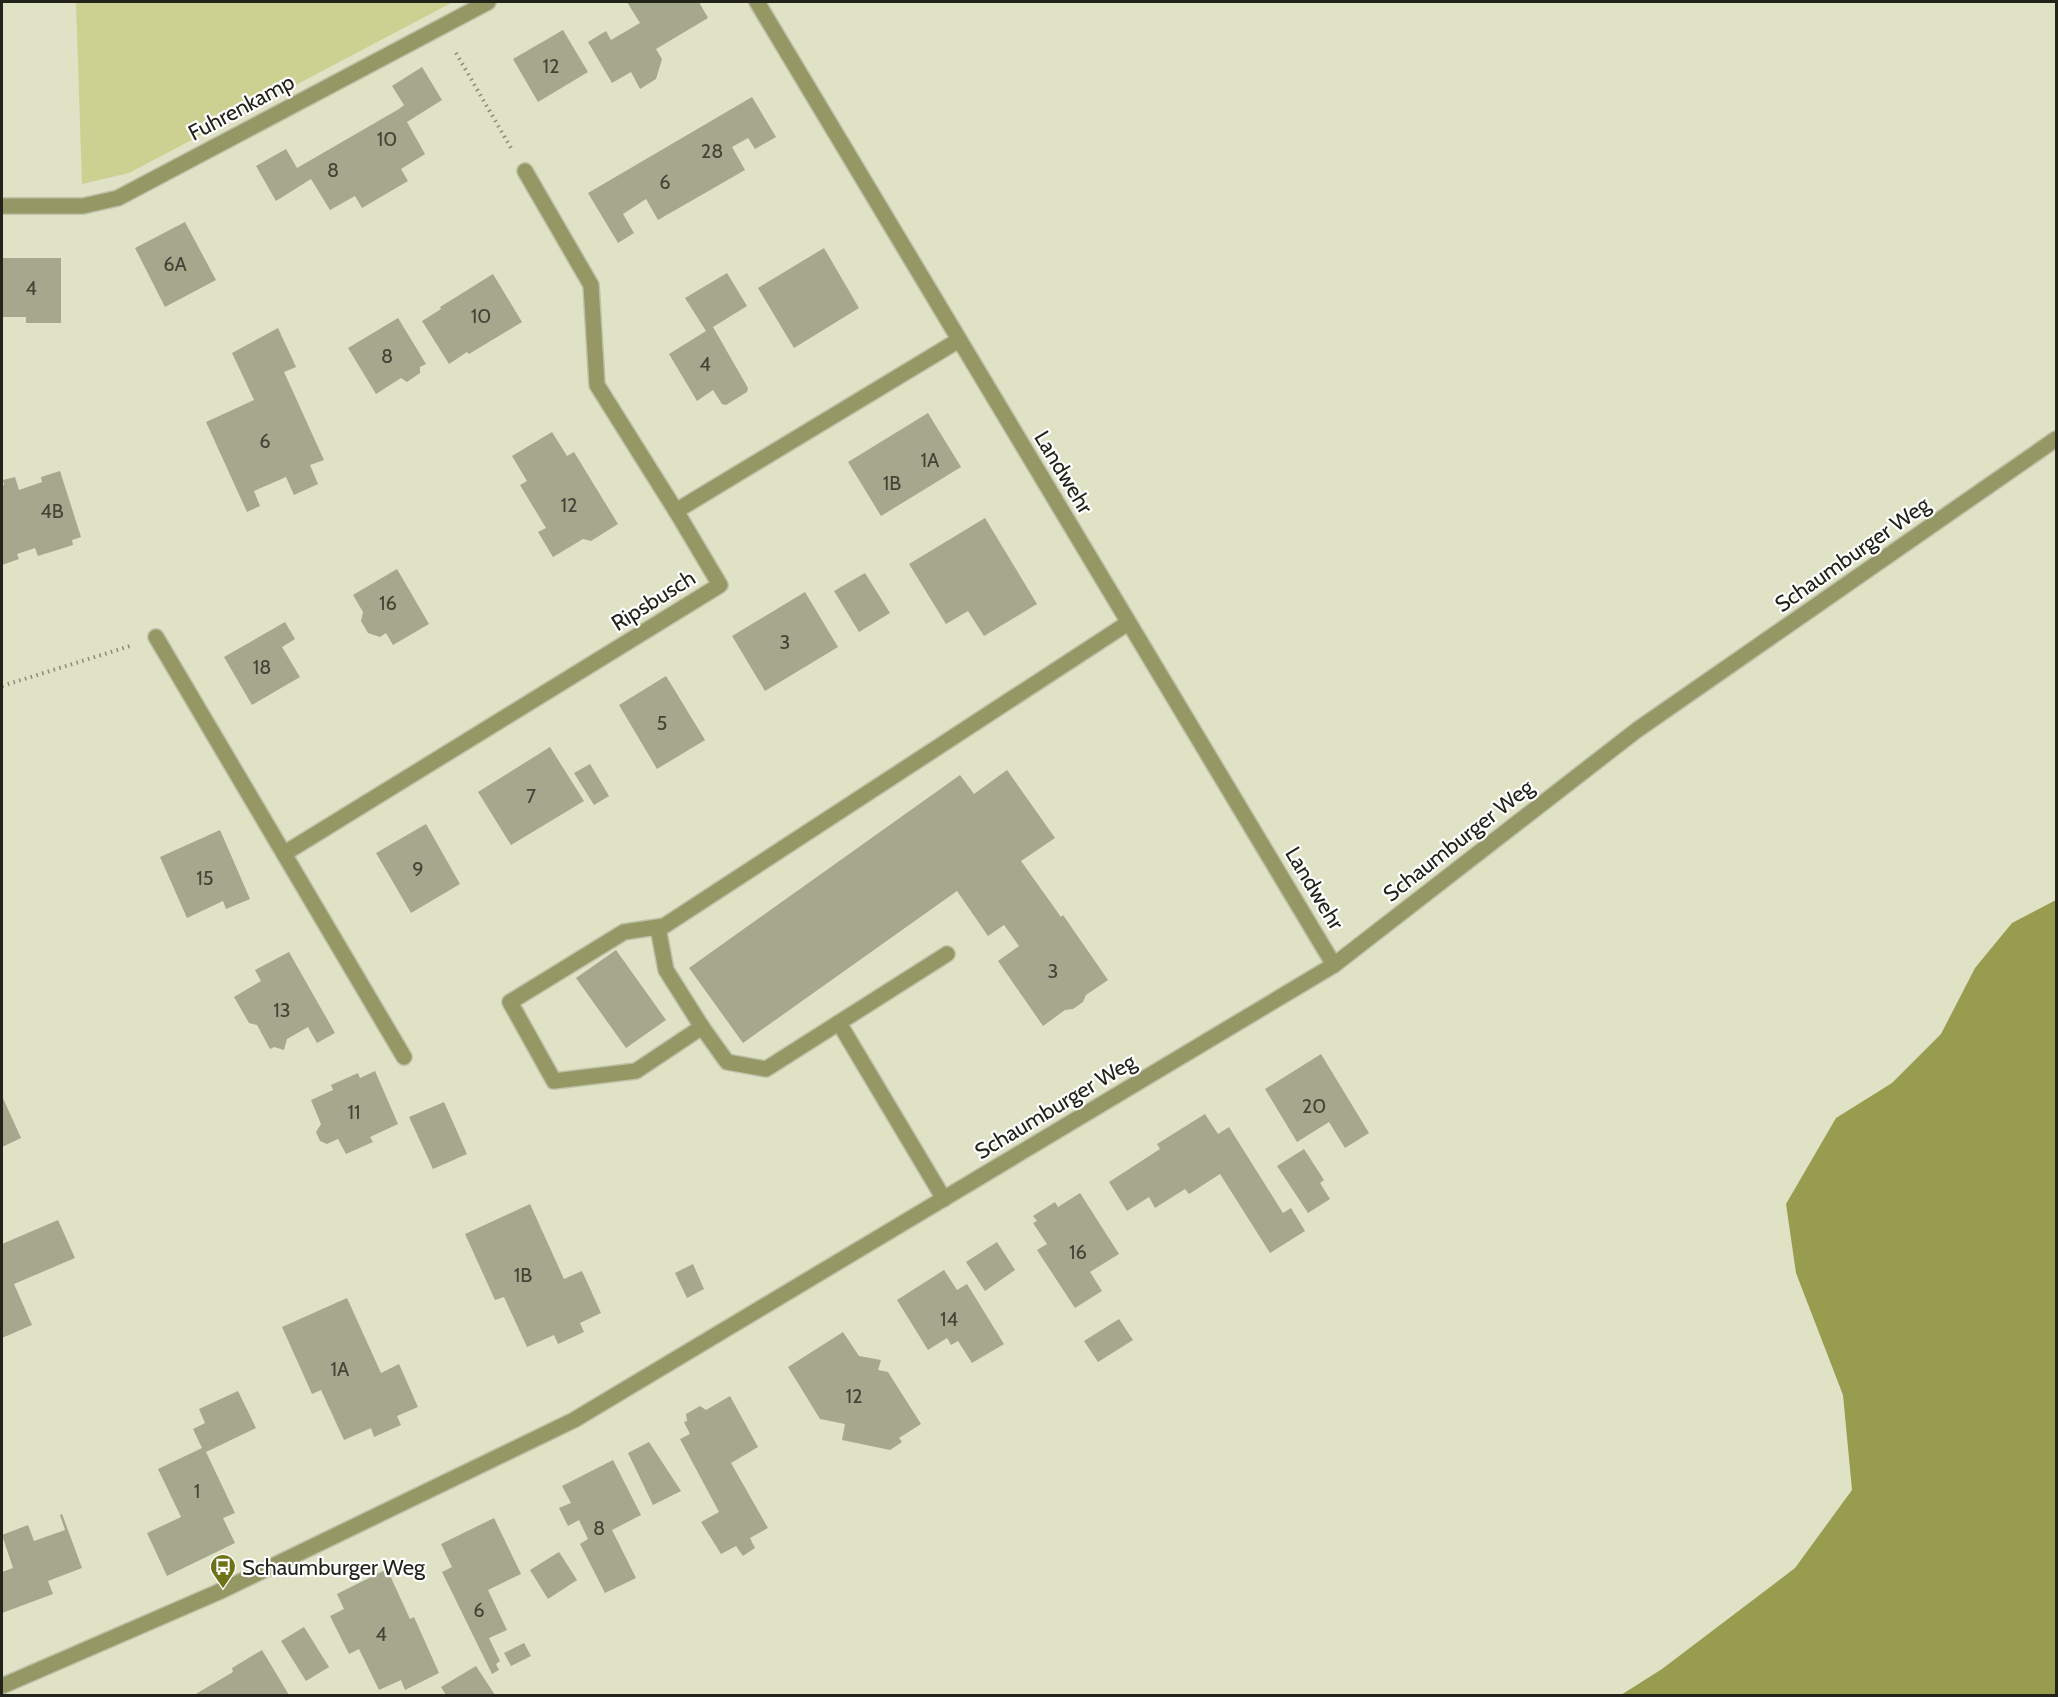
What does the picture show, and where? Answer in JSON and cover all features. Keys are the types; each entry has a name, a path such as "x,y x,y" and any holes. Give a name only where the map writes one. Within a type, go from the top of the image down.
{"street":[{"name":"Fuhrenkamp","path":"2,207 83,206 118,198 488,2"},
{"name":"Landwehr","path":"757,2 1334,965"},
{"path":"525,171 591,285 597,385 676,511 959,340"},
{"name":"Schaumburger Weg","path":"2,1686 223,1590 574,1420 1334,965 1637,730 2056,439"},
{"name":"Ripsbusch","path":"285,853 720,585 676,511"},
{"path":"702,1027 636,1071 554,1081 510,1002 624,932 664,927 1128,622"},
{"path":"156,637 404,1057"},
{"path":"658,928 666,970 727,1062 766,1069 947,954"},
{"path":"839,1023 944,1199"}],"path":[{"path":"440,27 525,171"},
{"path":"2,686 156,637"}],"shaded area":[{"path":"76,2 453,2 129,173 82,184"},
{"path":"2056,900 2056,1695 1621,1695 1662,1669 1795,1568 1852,1490 1843,1395 1796,1273 1786,1204 1836,1118 1892,1083 1941,1034 1975,968 2012,923"}],"building":[{"path":"627,2 699,2 708,18 656,49 662,59 656,79 640,89 631,72 612,83 588,42 606,31 611,40 640,23"},
{"path":"563,30 588,72 538,102 513,59"},
{"path":"422,67 442,100 407,122 425,154 401,169 408,181 362,208 355,196 330,210 311,179 276,201 256,166 286,149 297,168 399,109 404,105 392,86"},
{"path":"752,97 776,137 755,149 748,138 732,147 745,170 658,220 646,199 623,214 634,233 618,243 588,193"},
{"path":"185,222 216,280 165,307 135,248"},
{"path":"824,248 859,308 794,348 758,288"},
{"path":"2,258 61,258 61,323 26,323 26,317 2,317"},
{"path":"727,273 747,306 713,327 748,388 747,392 726,405 722,404 713,390 697,401 669,354 706,331 685,298"},
{"path":"493,274 522,322 449,364 422,321"},
{"path":"398,318 426,364 420,367 420,373 407,382 401,378 376,394 348,348"},
{"path":"278,328 296,367 284,372 324,460 310,465 318,484 294,495 286,477 254,491 260,506 247,512 206,422 254,400 232,353"},
{"path":"928,413 961,467 881,516 848,462"},
{"path":"552,432 567,456 574,452 618,524 591,541 583,539 553,557 538,532 546,528 520,485 527,481 512,456"},
{"path":"60,471 81,537 72,540 73,545 38,556 35,548 17,554 19,559 2,565 3,480 15,477 19,490 42,482 41,477"},
{"path":"985,518 1037,604 984,636 968,611 946,624 909,564"},
{"path":"397,569 429,624 393,645 386,633 380,637 368,633 361,621 363,612 353,595"},
{"path":"865,573 890,613 859,632 834,591"},
{"path":"805,592 838,647 765,691 732,636"},
{"path":"285,622 295,639 282,647 300,677 252,705 224,657"},
{"path":"666,676 705,740 657,769 619,705"},
{"path":"550,747 584,801 511,845 478,792"},
{"path":"590,764 609,796 594,805 574,773"},
{"path":"1007,770 1055,838 1021,861 1061,917 1063,915 1108,980 1086,995 1083,1002 1073,1009 1065,1010 1043,1026 998,961 1019,946 1004,925 988,936 957,891 743,1043 689,968 960,775 974,794"},
{"path":"426,824 460,884 411,913 376,853"},
{"path":"220,830 250,899 226,909 223,901 187,918 160,857"},
{"path":"616,950 666,1020 626,1048 576,978"},
{"path":"289,952 335,1033 317,1043 308,1027 287,1039 284,1050 274,1047 270,1049 257,1025 249,1023 234,997 261,981 255,970"},
{"path":"1321,1054 1369,1133 1345,1148 1329,1122 1297,1142 1265,1089"},
{"path":"375,1071 398,1124 370,1137 373,1142 346,1154 338,1139 327,1144 320,1141 316,1132 321,1124 311,1100 333,1090 331,1085 358,1073 360,1078"},
{"path":"2,1096 21,1138 2,1147"},
{"path":"444,1102 467,1154 433,1169 409,1117"},
{"path":"1205,1114 1218,1134 1229,1127 1283,1213 1291,1208 1305,1231 1270,1253 1220,1174 1189,1194 1185,1189 1155,1208 1149,1197 1127,1211 1109,1182 1160,1149 1157,1144"},
{"path":"1304,1149 1324,1180 1320,1183 1330,1199 1308,1213 1277,1166"},
{"path":"1080,1193 1119,1254 1090,1272 1102,1291 1075,1308 1037,1250 1047,1244 1033,1223 1037,1221 1033,1216 1055,1202 1058,1207"},
{"path":"530,1204 564,1279 582,1271 601,1313 580,1323 584,1332 558,1344 554,1335 527,1347 504,1297 495,1300 465,1234"},
{"path":"58,1220 75,1258 14,1284 32,1325 2,1338 2,1244"},
{"path":"997,1242 1015,1270 985,1291 966,1262"},
{"path":"693,1264 704,1289 687,1298 675,1273"},
{"path":"944,1270 957,1290 967,1284 1004,1344 972,1363 958,1341 951,1345 947,1338 928,1350 897,1300"},
{"path":"347,1298 381,1373 399,1364 418,1407 397,1416 401,1425 374,1437 371,1428 344,1440 321,1390 312,1394 282,1327"},
{"path":"1119,1319 1133,1340 1098,1362 1084,1341"},
{"path":"843,1332 859,1356 881,1360 878,1370 888,1372 921,1424 899,1438 902,1442 890,1450 842,1440 845,1424 820,1419 788,1367"},
{"path":"238,1391 256,1428 206,1452 235,1513 223,1518 235,1543 167,1576 147,1533 181,1517 158,1469 202,1448 193,1429 205,1423 199,1409"},
{"path":"730,1396 758,1447 731,1463 768,1528 750,1538 755,1548 743,1556 736,1546 721,1554 701,1522 719,1512 680,1439 690,1434 684,1422 687,1421 686,1414 700,1406 706,1410"},
{"path":"649,1442 681,1491 653,1505 628,1453"},
{"path":"613,1460 641,1515 612,1530 636,1578 605,1593 580,1544 588,1539 579,1520 568,1526 559,1508 571,1503 562,1486"},
{"path":"62,1514 82,1568 48,1581 53,1594 2,1613 2,1572 13,1568 2,1535 28,1525 34,1541 65,1530 60,1515"},
{"path":"494,1518 521,1574 488,1590 507,1630 489,1638 500,1661 496,1664 499,1670 492,1674 442,1572 452,1567 441,1544"},
{"path":"559,1552 577,1580 548,1599 530,1570"},
{"path":"387,1569 410,1619 414,1617 439,1673 405,1690 401,1680 379,1690 359,1649 349,1654 330,1616 344,1609 337,1594"},
{"path":"304,1627 329,1667 306,1681 281,1641"},
{"path":"524,1643 531,1656 511,1666 504,1653"},
{"path":"262,1650 289,1695 194,1695 233,1672 232,1668"},
{"path":"476,1666 495,1695 446,1695 441,1687"}],"place":[{"name":"Schaumburger Weg","path":"223,1590"}]}
